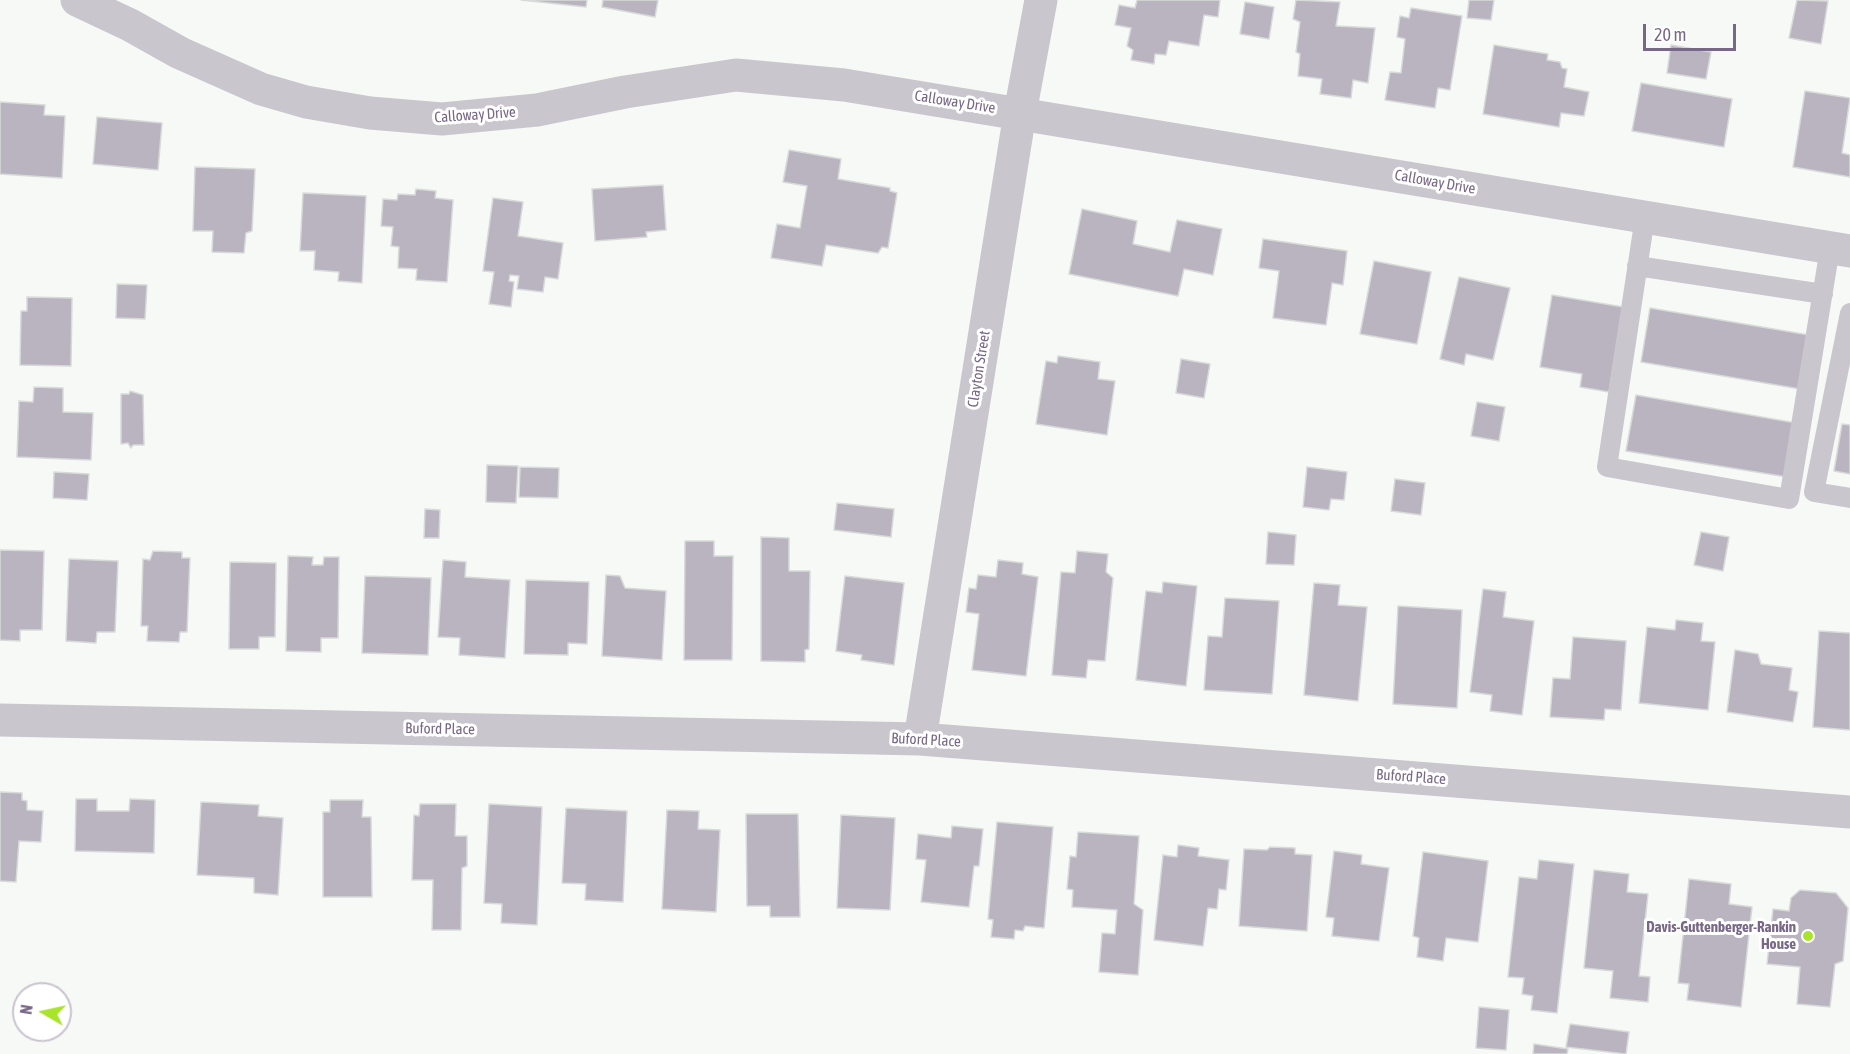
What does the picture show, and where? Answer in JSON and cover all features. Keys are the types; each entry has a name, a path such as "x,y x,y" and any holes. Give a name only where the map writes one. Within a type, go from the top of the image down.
{"street":[{"name":"Calloway Drive","path":"77,0 130,25 180,53 261,89 306,102 370,113 442,119 537,110 625,92 736,75 844,85 1840,250"},
{"name":"Clayton Street","path":"920,739 1020,113 1041,0"},
{"name":"Buford Place","path":"0,720 920,739 1850,812"}],"lane":[{"path":"1645,217 1607,467 1789,499 1823,294 1840,250"},
{"path":"1637,266 1823,294"},
{"path":"1850,313 1814,492 1850,498"}],"building":[{"path":"521,0 587,0 586,7"},
{"path":"603,0 658,0 655,17 602,7"},
{"path":"1137,0 1220,0 1218,17 1204,15 1199,46 1169,41 1166,55 1155,54 1154,64 1131,60 1133,50 1127,46 1131,28 1115,25 1119,5 1135,8"},
{"path":"1296,0 1340,2 1336,26 1375,28 1368,83 1353,80 1351,98 1320,94 1322,79 1298,76 1300,54 1296,52 1300,22 1293,19"},
{"path":"1469,0 1494,0 1491,20 1467,18"},
{"path":"1797,0 1828,1 1821,44 1789,38"},
{"path":"1245,2 1274,7 1269,39 1240,34"},
{"path":"1411,8 1462,16 1450,90 1438,88 1435,108 1385,100 1390,72 1401,73 1405,39 1397,37 1400,16 1409,18"},
{"path":"1494,45 1548,54 1547,60 1560,62 1562,68 1567,69 1564,87 1589,92 1584,116 1561,113 1559,127 1483,114"},
{"path":"1671,45 1711,52 1706,79 1667,73"},
{"path":"1641,83 1732,99 1724,147 1632,131"},
{"path":"1805,91 1850,98 1842,153 1850,155 1850,177 1793,167"},
{"path":"0,102 45,105 44,115 65,116 62,178 0,174"},
{"path":"97,117 162,123 158,170 93,164"},
{"path":"789,150 841,159 838,179 890,188 890,191 897,193 888,248 882,247 878,253 826,245 822,266 771,258 777,224 800,228 807,186 783,182"},
{"path":"195,167 255,169 252,231 246,233 244,253 212,252 213,231 193,231"},
{"path":"663,185 666,230 646,232 647,237 595,241 592,189"},
{"path":"416,189 436,191 435,198 453,200 447,282 416,280 417,269 398,268 399,247 391,246 393,227 381,226 383,199 397,200 398,194 415,195"},
{"path":"303,193 366,196 362,283 338,281 339,272 314,270 315,251 300,251"},
{"path":"493,198 523,202 518,236 563,243 558,279 545,277 543,292 517,289 519,276 510,275 509,281 514,282 511,307 489,304 494,272 483,271"},
{"path":"1082,209 1137,221 1133,244 1170,252 1177,220 1222,229 1213,275 1184,269 1178,296 1069,274"},
{"path":"1263,239 1347,251 1343,285 1332,283 1326,325 1273,318 1279,271 1259,268"},
{"path":"1374,261 1431,272 1417,344 1360,334"},
{"path":"1459,277 1510,288 1493,360 1466,354 1464,365 1440,359"},
{"path":"117,284 147,285 145,319 116,318"},
{"path":"1552,295 1623,307 1609,392 1580,387 1582,374 1540,367"},
{"path":"27,297 72,298 71,366 20,365 21,311 27,311"},
{"path":"1650,308 1809,335 1800,389 1641,362"},
{"path":"1058,356 1100,362 1098,379 1115,381 1107,435 1036,424 1046,361 1057,363"},
{"path":"1181,359 1210,364 1204,398 1176,393"},
{"path":"34,387 63,388 63,412 93,413 91,460 17,457 19,401 33,402"},
{"path":"130,391 143,395 144,445 133,445 131,448 128,443 121,444 121,394 129,394"},
{"path":"1636,395 1796,423 1787,477 1626,451"},
{"path":"1477,402 1505,407 1499,441 1471,436"},
{"path":"1842,424 1850,425 1850,474 1834,471"},
{"path":"487,465 518,466 516,503 486,502"},
{"path":"520,467 559,468 558,498 519,497"},
{"path":"1307,467 1347,472 1344,500 1331,499 1329,510 1303,507"},
{"path":"54,472 89,474 87,500 53,498"},
{"path":"1395,479 1425,483 1421,515 1391,511"},
{"path":"837,503 894,509 891,537 834,530"},
{"path":"425,509 440,510 439,538 424,538"},
{"path":"1268,532 1296,535 1294,565 1266,564"},
{"path":"1701,532 1729,537 1723,571 1694,565"},
{"path":"761,537 789,538 789,571 810,571 809,649 805,650 805,662 761,661"},
{"path":"685,541 714,541 714,556 733,556 732,660 684,660"},
{"path":"0,550 44,551 42,630 20,630 20,641 0,640"},
{"path":"153,551 182,552 182,558 190,558 187,632 180,632 179,642 147,641 148,626 141,626 143,559 150,560"},
{"path":"1077,551 1108,554 1106,572 1113,578 1105,661 1088,660 1086,678 1052,675 1061,572 1075,573"},
{"path":"288,556 313,557 312,565 323,565 324,557 339,557 338,638 321,638 321,652 286,651"},
{"path":"69,559 118,561 115,632 97,632 96,643 66,641"},
{"path":"443,560 466,562 465,577 510,580 505,658 459,655 460,638 438,637"},
{"path":"998,560 1023,563 1022,574 1038,577 1026,676 972,670 979,614 966,612 969,588 976,589 978,575 996,577"},
{"path":"230,562 276,563 275,637 259,637 259,649 229,649"},
{"path":"606,575 620,576 625,588 666,591 662,660 602,656"},
{"path":"365,576 431,578 428,655 362,653"},
{"path":"845,576 904,583 894,665 861,660 862,655 836,651"},
{"path":"526,580 589,582 587,644 568,643 568,655 524,654"},
{"path":"1163,582 1197,586 1186,686 1136,680 1146,591 1162,593"},
{"path":"1314,583 1340,585 1338,605 1367,607 1358,701 1304,695"},
{"path":"1483,589 1506,592 1503,617 1534,621 1522,715 1490,711 1492,695 1470,692"},
{"path":"1225,598 1279,601 1272,694 1204,690 1208,636 1222,637"},
{"path":"1398,606 1462,610 1457,708 1393,704"},
{"path":"1676,620 1703,623 1701,641 1715,642 1708,710 1639,703 1647,627 1675,630"},
{"path":"1819,631 1850,633 1850,730 1813,727"},
{"path":"1573,637 1626,641 1621,710 1605,709 1604,720 1550,717 1553,678 1570,679"},
{"path":"1735,650 1758,654 1761,664 1792,668 1789,690 1798,692 1793,722 1727,712"},
{"path":"0,792 22,793 22,800 27,801 27,810 43,811 41,842 19,841 16,882 0,881"},
{"path":"76,799 97,799 97,811 129,811 130,799 155,800 154,853 75,851"},
{"path":"330,800 363,800 362,817 371,817 372,897 323,897 323,812 330,812"},
{"path":"201,802 259,805 258,816 283,818 278,895 254,893 254,878 197,875"},
{"path":"420,804 456,804 455,836 467,836 467,866 462,868 461,930 432,930 433,880 412,880 414,815 419,816"},
{"path":"489,804 542,807 537,925 501,923 502,904 484,903"},
{"path":"566,808 627,811 623,902 585,900 586,884 562,883"},
{"path":"667,810 699,811 698,829 720,830 716,912 662,909"},
{"path":"746,814 798,814 800,917 770,917 770,906 747,906"},
{"path":"841,815 895,818 890,910 837,908"},
{"path":"997,822 1053,827 1044,928 1025,926 1023,931 1015,930 1014,939 991,937 993,920 988,919"},
{"path":"952,826 983,829 979,866 974,866 969,907 921,902 926,860 916,859 918,834 951,838"},
{"path":"1078,832 1139,836 1134,904 1143,910 1138,975 1099,972 1102,933 1115,934 1117,910 1072,907 1073,890 1067,889 1070,856 1076,857"},
{"path":"1178,845 1199,848 1198,856 1229,860 1226,890 1219,889 1217,909 1208,908 1203,946 1154,940 1163,855 1177,857"},
{"path":"1270,847 1295,848 1295,854 1312,855 1307,931 1239,926 1244,849 1267,850"},
{"path":"1334,851 1362,855 1361,864 1389,868 1379,941 1332,936 1334,918 1326,917"},
{"path":"1423,852 1488,861 1478,942 1446,938 1443,961 1417,957 1419,938 1413,936"},
{"path":"1539,860 1574,864 1557,1013 1531,1010 1533,996 1522,994 1524,978 1508,977 1519,877 1537,879"},
{"path":"1594,870 1629,874 1627,892 1648,894 1639,976 1650,977 1648,1002 1610,998 1613,971 1584,968"},
{"path":"1689,879 1731,884 1729,904 1752,907 1741,1007 1687,1000 1689,984 1678,983"},
{"name":"Davis-Guttenberger-Rankin House","path":"1800,890 1836,893 1848,908 1843,961 1835,964 1830,1007 1797,1004 1800,967 1767,964 1773,909 1789,911 1791,898"},
{"path":"1479,1007 1509,1010 1506,1050 1476,1048"},
{"path":"1570,1024 1629,1032 1626,1054 1566,1047"},
{"path":"1534,1044 1568,1049 1567,1054 1533,1054"}],"place":[{"name":"Davis-Guttenberger-Rankin House","path":"1808,936"}]}
